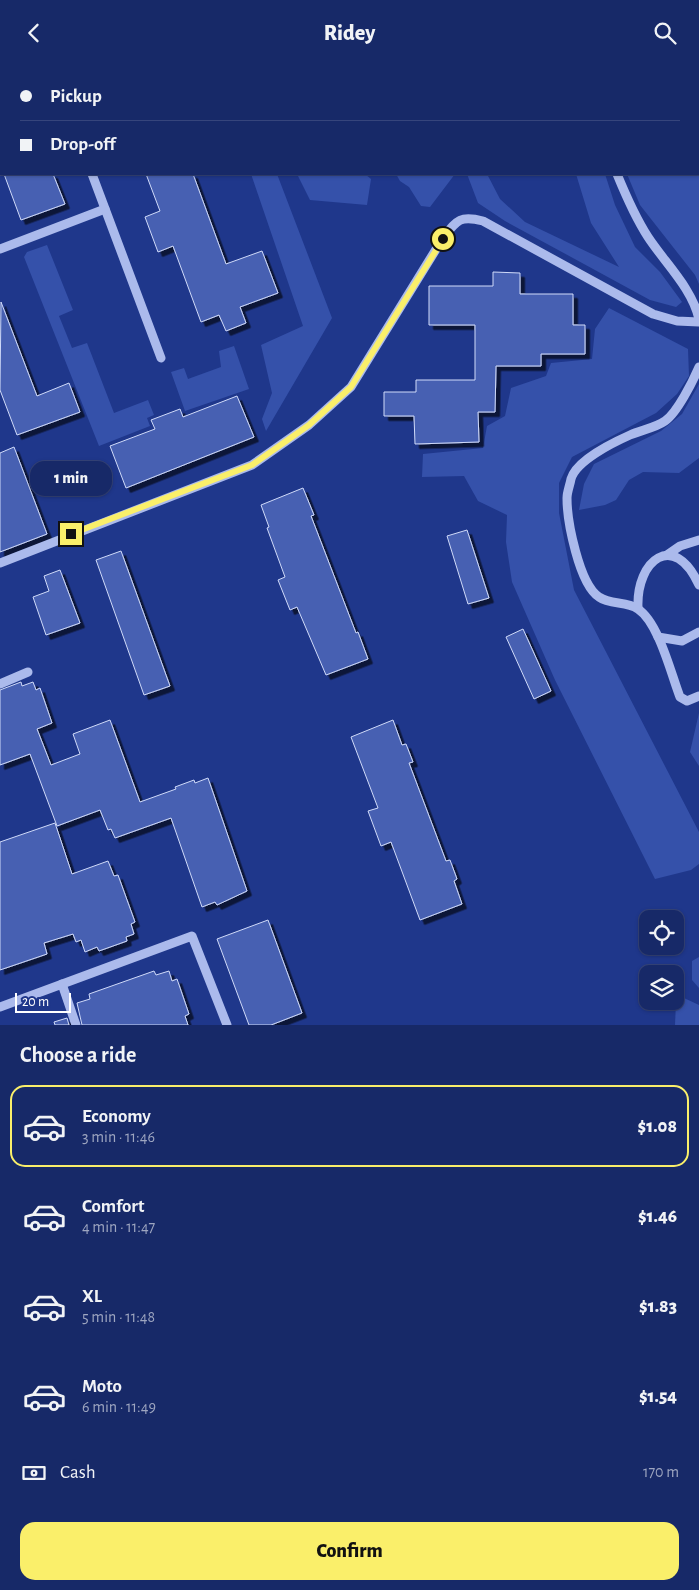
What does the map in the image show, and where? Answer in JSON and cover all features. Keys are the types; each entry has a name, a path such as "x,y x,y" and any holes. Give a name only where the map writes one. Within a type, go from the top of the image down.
{"street":[{"path":"92,175 161,358"},
{"path":"0,563 252,465 309,425 351,387 443,239 456,222 468,217 483,221 653,314 677,321 699,320 696,304 648,236 629,203 617,175"},
{"path":"1,245 105,209"},
{"path":"638,608 606,602 596,595 586,580 574,547 568,520 567,496 573,471 601,450 629,435 666,421 690,388 699,367"},
{"path":"699,539 680,546 667,555 652,560 642,576 637,594 638,608 658,637 680,697 687,701 699,696"},
{"path":"667,555 681,559 693,571 699,585"},
{"path":"658,637 682,641 699,632"},
{"path":"0,684 28,672"},
{"path":"0,1007 192,936 228,1025"},
{"path":"62,985 76,1025"}],"shaded area":[{"path":"251,175 277,175 332,318 266,431 262,419 272,393 261,345 303,326"},
{"path":"298,175 366,175 371,179 367,205 310,200"},
{"path":"397,175 454,175 430,207 421,206 409,187 400,181"},
{"path":"467,175 488,175 500,199 525,222 619,267 591,223 576,175 605,175 615,205 635,247 660,272 682,302 676,307 650,300 505,221 478,203"},
{"path":"627,175 699,175 699,284 695,275 640,205"},
{"path":"47,245 73,310 59,316 72,348 87,343 114,413 148,400 154,415 147,418 150,426 99,446 24,257 27,252"},
{"path":"609,308 688,349 689,376 677,394 656,413 572,457 559,483 559,513 574,590 699,832 699,864 691,870 655,879 555,680 512,582 506,542 507,515 478,501 464,476 422,477 423,454 483,448 487,426 505,416 511,388 546,376 551,363 592,359 595,329"},
{"path":"234,346 249,389 185,411 171,372 184,368 188,379 221,367 219,351"},
{"path":"699,384 699,458 679,473 643,472 629,480 616,500 605,505 579,510 584,484 594,464 661,431 682,414"},
{"path":"699,713 699,766 690,752"},
{"path":"699,957 699,988 692,980 692,961"},
{"path":"684,998 699,1005 699,1025 675,1025 676,1010 684,1010"}],"building":[{"path":"4,175 53,175 65,204 21,220"},
{"path":"146,175 193,175 226,264 262,251 278,293 240,307 246,323 226,331 219,315 201,322 173,246 158,252 145,217 160,211"},
{"path":"493,272 520,273 520,294 573,294 573,325 585,325 585,354 541,354 541,366 496,366 495,412 478,412 479,442 415,444 414,416 384,416 384,392 416,392 416,380 475,380 475,325 429,325 429,286 493,286"},
{"path":"1,302 37,396 69,383 80,412 17,435 0,390"},
{"path":"237,396 254,437 126,488 110,446 155,429 151,420 180,409 183,417"},
{"path":"14,447 47,534 0,552 0,453"},
{"path":"303,488 314,515 311,516 356,633 358,632 368,659 326,675 297,607 290,610 278,580 285,577 267,528 269,527 261,505"},
{"path":"467,530 489,598 468,604 447,536"},
{"path":"121,551 170,686 144,695 96,560"},
{"path":"60,570 80,623 46,635 33,597 49,591 44,576"},
{"path":"523,629 551,691 534,699 506,637"},
{"path":"21,682 22,686 33,682 36,690 40,688 52,723 37,729 51,765 80,754 73,734 110,720 140,802 176,789 175,787 194,780 195,783 208,778 247,891 217,905 215,902 202,907 171,818 115,838 111,829 108,830 100,810 57,826 30,754 0,765 0,690"},
{"path":"393,720 402,745 406,744 413,762 409,763 446,861 450,860 457,879 454,881 462,904 420,920 391,842 381,846 368,811 378,808 351,737"},
{"path":"55,823 72,874 108,861 114,876 118,875 135,922 131,924 134,934 126,937 127,941 99,951 97,947 85,952 81,940 76,942 73,934 44,943 47,954 0,970 0,842"},
{"path":"268,920 302,1013 271,1025 249,1025 217,939"},
{"path":"154,971 156,975 169,971 172,981 177,979 189,1014 185,1016 188,1025 82,1025 77,1003 90,999 89,994"},
{"path":"67,1018 69,1025 55,1025 54,1022"}],"route":[{"path":"71,534 252,465 309,425 351,387 443,239"}]}
